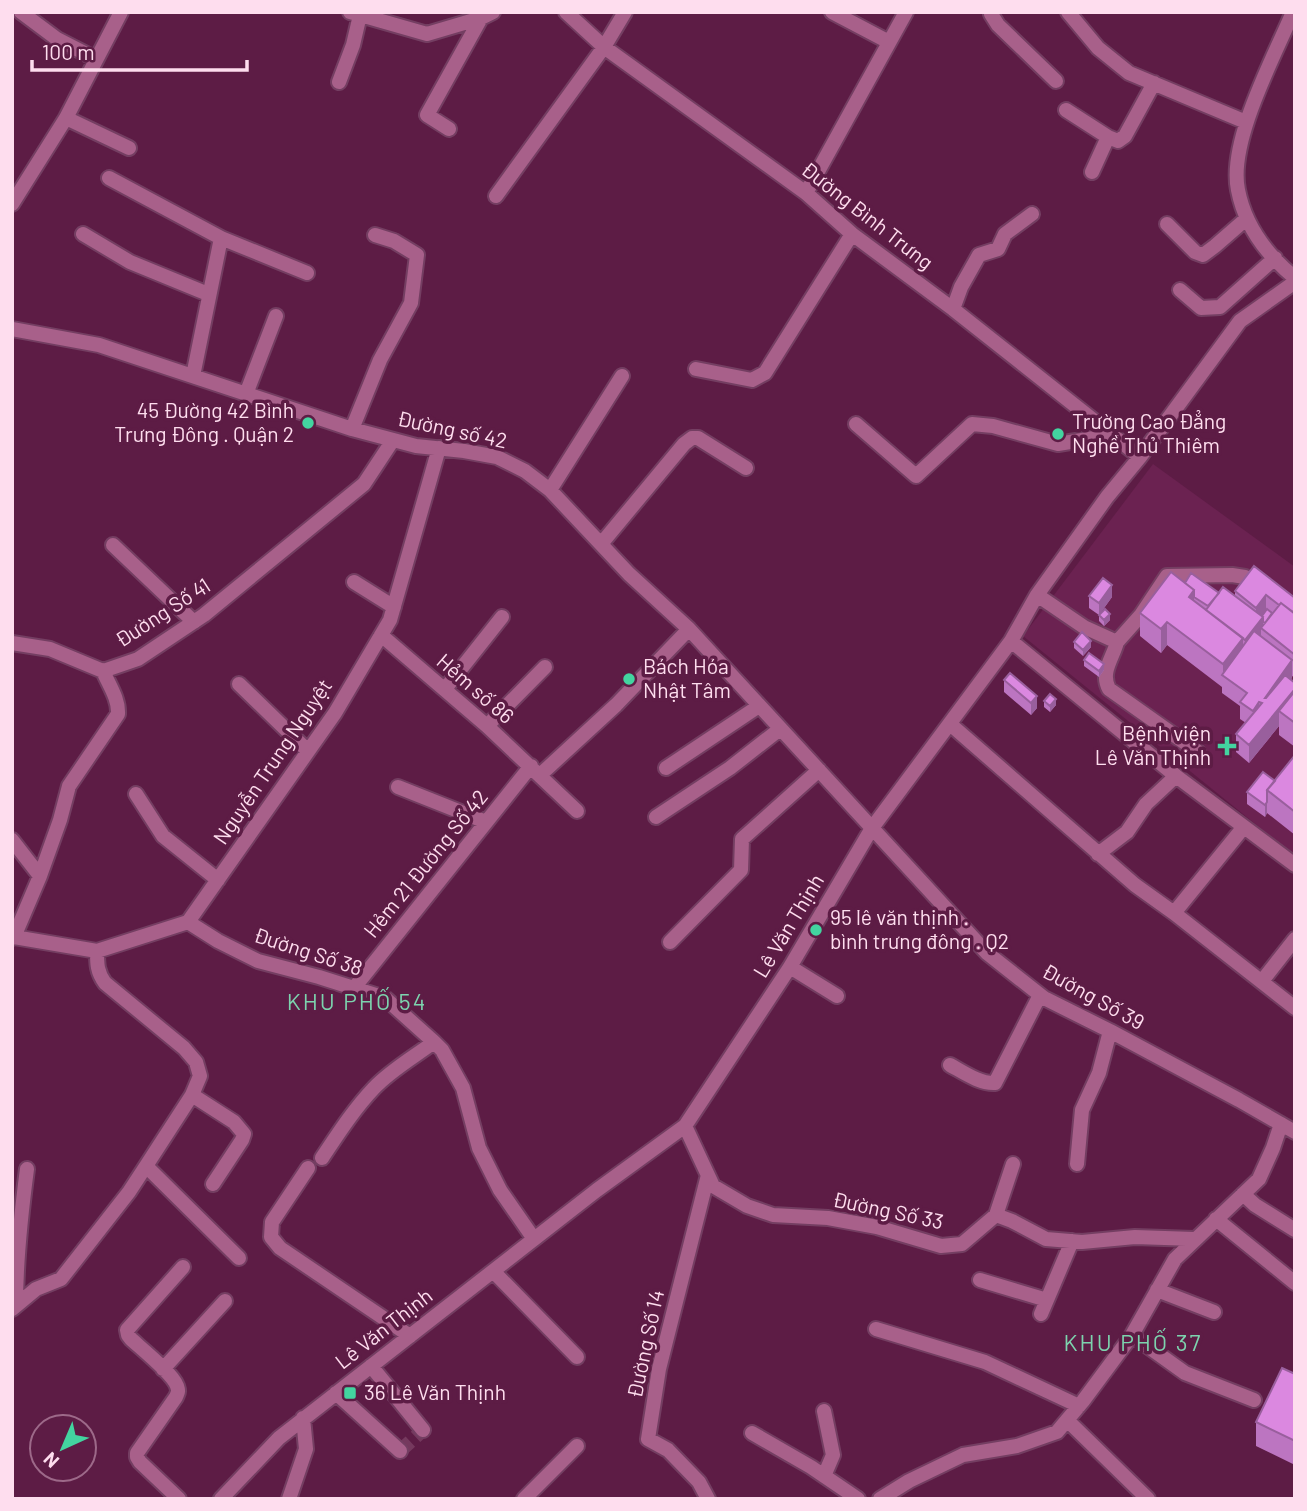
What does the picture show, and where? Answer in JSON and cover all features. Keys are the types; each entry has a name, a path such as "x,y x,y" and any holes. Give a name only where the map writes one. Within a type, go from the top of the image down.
{"street":[{"path":"20,12 57,38 96,59"},
{"path":"12,204 66,118 121,12"},
{"name":"Đường Bình Trưng","path":"566,12 604,47 806,192 852,234 953,309 1140,457"},
{"path":"496,196 604,47 625,12"},
{"path":"832,12 889,42"},
{"path":"806,192 906,12"},
{"path":"992,12 998,25 1056,81"},
{"path":"1068,12 1098,48 1129,73 1246,122"},
{"path":"1293,12 1246,122 1238,162 1237,187 1246,219 1253,232 1295,280"},
{"path":"338,82 353,45 355,14 427,34 487,15"},
{"path":"449,129 427,115 487,15"},
{"path":"1066,110 1118,141 1125,136 1153,83"},
{"path":"66,118 129,148"},
{"path":"1092,172 1108,137"},
{"path":"110,178 220,238 307,273"},
{"path":"953,309 961,287 979,255 998,249 1005,234 1032,214"},
{"path":"1167,224 1195,252 1203,255 1246,219"},
{"path":"83,234 130,262 208,294"},
{"path":"696,369 752,380 765,373 852,234"},
{"path":"352,429 380,360 411,303 417,255 375,235"},
{"path":"193,376 220,238"},
{"path":"1180,290 1201,308 1220,307 1275,258"},
{"name":"Lê Văn Thịnh","path":"221,1499 279,1437 597,1190 685,1126 790,967 872,828 1011,641 1037,595 1107,496 1140,457 1240,321 1295,280"},
{"path":"246,394 276,316"},
{"name":"Đường số 42","path":"12,328 99,345 352,429 416,446 498,457 525,471 550,490 629,574 689,629 872,828"},
{"path":"550,490 622,376"},
{"path":"856,424 916,476 972,424 993,426 1058,444 1112,435"},
{"path":"601,544 684,444 692,438 698,438 746,468"},
{"name":"Đường Số 41","path":"13,938 40,876 69,786 118,714 118,706 103,671 138,659 194,622 364,484 393,440"},
{"name":"Nguyễn Trung Nguyệt","path":"188,922 335,713 390,620 439,448"},
{"path":"113,545 194,622"},
{"path":"1198,752 1109,689 1106,684 1106,670 1117,642 1141,615 1167,576 1245,577 1275,599"},
{"path":"354,582 394,607"},
{"path":"1037,595 1084,627 1117,642"},
{"path":"445,689 502,617"},
{"name":"Hẻm 21 Đường Số 42","path":"354,988 486,822 536,771 616,705 689,629"},
{"name":"Hẻm số 86","path":"381,635 487,726 577,811"},
{"path":"1011,641 1176,776 1295,865"},
{"path":"12,643 50,649 103,671"},
{"path":"487,726 545,667"},
{"path":"239,684 308,751"},
{"path":"666,768 759,706"},
{"path":"950,724 1098,855 1295,1008"},
{"path":"656,817 730,768 780,729"},
{"path":"670,942 741,870 742,839 820,770"},
{"path":"1098,855 1127,832 1146,804 1176,776"},
{"path":"398,787 486,822"},
{"path":"136,794 163,836 218,880"},
{"name":"Đường Số 39","path":"872,828 987,953 1040,995 1295,1132"},
{"path":"1174,913 1243,828"},
{"path":"12,839 40,876"},
{"path":"13,938 97,951 188,922"},
{"name":"Đường Số 38","path":"188,922 218,942 258,961 385,998 434,1042 442,1050 463,1088 479,1148 500,1190 534,1239"},
{"path":"1262,981 1295,939"},
{"path":"14,1307 36,1289 61,1279 129,1192 192,1095 200,1076 196,1062 184,1048 100,976 97,951"},
{"path":"790,967 838,996"},
{"path":"950,1065 985,1082 995,1083 1040,995"},
{"path":"1077,1164 1082,1110 1099,1073 1110,1031"},
{"path":"322,1158 375,1087 434,1042"},
{"path":"192,1095 234,1122 244,1134 213,1184"},
{"path":"880,1499 909,1481 963,1455 1017,1446 1057,1432 1132,1335 1175,1259 1259,1179 1281,1124"},
{"name":"Đường Số 33","path":"685,1126 713,1186 747,1206 773,1215 864,1225 941,1246 962,1244 996,1214"},
{"path":"1013,1164 996,1214 1046,1239 1082,1242 1135,1237 1194,1239"},
{"path":"146,1166 239,1258"},
{"path":"308,1168 272,1222 271,1237 280,1248 410,1336"},
{"path":"14,1307 16,1263 27,1169"},
{"name":"Đường Số 14","path":"708,1175 659,1369 648,1439 668,1450 699,1482 708,1499"},
{"path":"1243,1194 1255,1205 1295,1230"},
{"path":"1216,1219 1295,1283"},
{"path":"980,1280 1044,1307 1072,1241"},
{"path":"178,1499 137,1457 140,1448 178,1392 176,1383 131,1339 127,1331 183,1267"},
{"path":"493,1271 577,1357"},
{"path":"1157,1290 1214,1312"},
{"path":"163,1369 225,1301"},
{"path":"876,1329 985,1362 1079,1406"},
{"path":"1132,1335 1185,1373 1254,1400"},
{"path":"371,1366 423,1430"},
{"path":"336,1393 400,1451"},
{"path":"824,1411 833,1455 824,1476"},
{"path":"289,1499 306,1449 303,1418"},
{"path":"1067,1420 1148,1499"},
{"path":"752,1433 858,1499"},
{"path":"524,1499 577,1446"}],"shaded area":[{"name":"Bệnh viện Lê Văn Thịnh","path":"1153,464 1295,567 1295,856 1023,636"}],"building":[{"path":"1254,566 1295,598 1293,612 1266,595 1256,608 1235,591"},
{"path":"1171,572 1194,590 1189,597 1243,638 1223,664 1167,622 1161,629 1140,613"},
{"path":"1191,573 1219,593 1208,606 1194,597 1194,590 1185,583"},
{"path":"1103,578 1112,585 1099,603 1089,596"},
{"path":"1223,587 1263,617 1245,640 1206,610"},
{"path":"1281,603 1295,614 1295,655 1261,628"},
{"path":"1105,609 1110,614 1104,620 1099,615"},
{"path":"1267,609 1272,613 1265,623 1262,616"},
{"path":"1254,631 1292,660 1265,698 1285,675 1295,683 1295,689 1249,745 1236,734 1262,703 1259,702 1253,711 1240,702 1247,693 1222,675"},
{"path":"1082,632 1091,641 1083,650 1074,642"},
{"path":"1089,653 1104,664 1099,671 1084,660"},
{"path":"1010,673 1037,696 1031,703 1004,680"},
{"path":"1295,691 1295,723 1279,711"},
{"path":"1050,694 1056,699 1050,706 1044,701"},
{"path":"1295,755 1295,812 1267,790"},
{"path":"1263,772 1275,781 1267,790 1265,805 1247,792"},
{"path":"1282,1368 1295,1374 1295,1441 1256,1422"}],"tunnel":[{"path":"400,1451 423,1430"}],"place":[{"name":"45 Đường 42 Bình Trưng Đông . Quận 2","path":"308,423"},
{"name":"Trường Cao Đẳng Nghề Thủ Thiêm","path":"1058,434"},
{"name":"Bách Hóa Nhật Tâm","path":"629,679"},
{"name":"Bệnh viện Lê Văn Thịnh","path":"1227,746"},
{"name":"95 lê văn thịnh . bình trưng đông . Q2","path":"816,930"},
{"name":"36 Lê Văn Thịnh","path":"350,1393"}],"district":[{"name":"KHU PHỐ 54","path":"357,1002"},
{"name":"KHU PHỐ 37","path":"1133,1343"}]}
